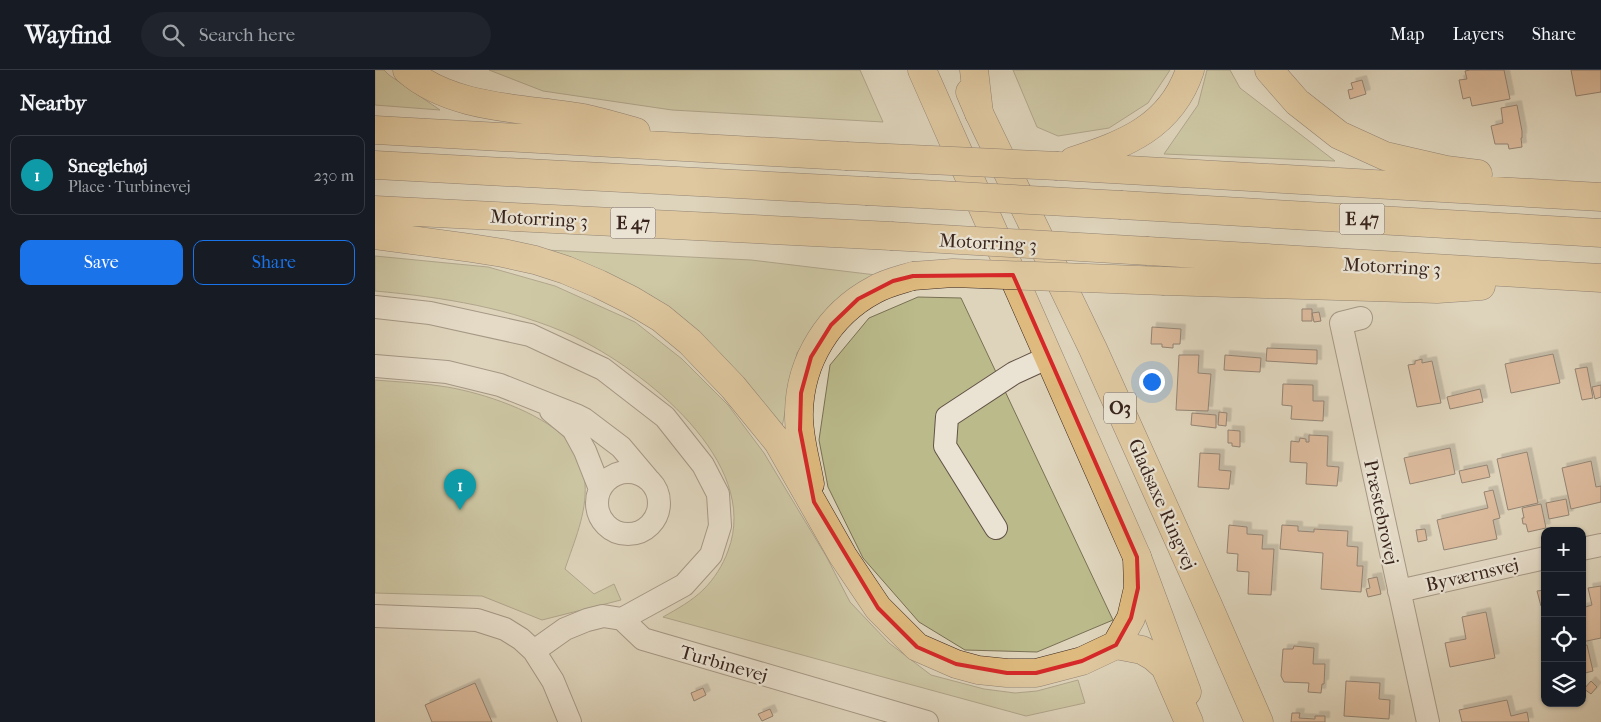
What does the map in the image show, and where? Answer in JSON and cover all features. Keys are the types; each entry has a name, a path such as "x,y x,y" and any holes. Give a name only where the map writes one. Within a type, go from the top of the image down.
{"main road":[{"path":"407,70 441,91 477,102 585,118 690,146"},
{"name":"O3","path":"922,70 1137,557 1198,722"},
{"name":"Gladsaxe Ringvej","path":"964,70 979,114 1093,349 1259,722"},
{"path":"974,70 979,114"},
{"path":"1058,166 1113,148 1142,133 1167,111 1186,84 1190,70"},
{"path":"1269,70 1297,102 1339,135 1385,156 1446,170 1601,189"},
{"path":"375,130 1058,166 1601,198"},
{"name":"E 47","path":"375,165 1601,233"},
{"name":"Motorring 3","path":"375,210 891,236 1599,278"},
{"path":"375,235 471,248 535,260 566,270 599,284 646,309 661,318 690,342 733,387 778,442 814,502 843,556 878,608 917,647 956,664 978,670 1007,673 1036,673 1082,661 1117,645 1142,650 1165,666 1189,722"},
{"path":"814,502 800,430 799,411 803,384 811,357 831,325 858,299 887,284 913,276 953,273 1437,289 1599,278"},
{"path":"1117,645 1131,618 1138,588 1137,557"}],"street":[{"path":"375,307 430,312 530,335 603,369 665,417 703,465 718,494 720,526 711,555 684,585 622,619 603,616 565,629 534,651"},
{"name":"Præstebrovej","path":"1361,318 1341,323 1428,722"},
{"path":"996,528 945,446 947,417 1014,373 1049,357"},
{"path":"375,366 447,372 500,385 585,419 621,448 656,488 660,499 659,511 654,522 646,530 635,535 623,535 612,531 603,523 597,512 596,501 603,484 613,476 625,472 637,473 648,479"},
{"path":"535,398 573,429 585,450 600,489"},
{"path":"1586,549 1601,545"},
{"name":"Byværnsvej","path":"1399,591 1541,559"},
{"path":"375,616 477,620 505,629 521,639 534,651 553,681 570,722"},
{"name":"Turbinevej","path":"622,619 643,640 927,722"}],"highlighted area":[{"path":"1013,275 1137,557 1138,588 1131,618 1116,645 1082,661 1036,673 1007,673 956,664 917,647 878,608 814,502 800,430 801,393 811,357 831,325 858,299 893,281 913,276"}],"green space":[{"path":"375,70 384,70 440,110 375,105"},
{"path":"489,70 860,70 883,122 672,110 543,91"},
{"path":"1013,70 1170,70 1148,103 1109,128 1058,136 1037,127"},
{"path":"1207,70 1230,70 1240,88 1335,161 1164,154 1198,105"},
{"path":"525,249 751,260 876,275 832,303 797,353 782,427 715,356 652,296"},
{"path":"375,256 488,267 555,286 635,322 682,359 728,405 764,453 826,556 850,602 889,643 931,675 984,689 1015,693 1037,691 1078,680 1085,703 1026,716 663,617 695,597 715,576 728,551 734,518 728,485 713,453 690,423 632,371 601,351 550,326 501,311 451,300 375,291"},
{"path":"918,297 961,298 1113,620 1037,652 965,650 919,622 863,558 828,487 819,440 830,365 869,318"},
{"path":"375,380 438,386 494,399 541,420 565,438 572,447 581,466 585,484 585,495 579,527 565,569 594,594 614,584 621,600 542,620 482,596 375,593"}],"building":[{"path":"1504,70 1510,99 1472,106 1470,97 1463,99 1459,80 1467,79 1465,71"},
{"path":"1571,70 1601,70 1601,92 1576,96"},
{"path":"1362,80 1366,94 1350,99 1348,90 1353,89 1351,83"},
{"path":"1517,105 1522,131 1522,147 1509,149 1508,144 1495,144 1491,126 1503,123 1501,108"},
{"path":"1302,309 1312,309 1312,321 1302,321"},
{"path":"1319,312 1321,321 1314,322 1312,313"},
{"path":"1152,327 1181,329 1180,344 1173,344 1173,348 1162,347 1162,344 1151,344"},
{"path":"1267,348 1317,350 1317,364 1266,361"},
{"path":"1553,354 1560,383 1511,393 1505,364"},
{"path":"1179,355 1199,355 1198,373 1211,374 1208,411 1176,410"},
{"path":"1225,355 1261,358 1260,372 1224,370"},
{"path":"1422,359 1422,363 1432,361 1441,403 1417,407 1408,365 1415,364 1415,361"},
{"path":"1587,367 1593,398 1582,400 1575,369"},
{"path":"1283,384 1313,385 1313,401 1324,401 1323,421 1291,419 1292,406 1282,405"},
{"path":"1601,385 1601,397 1595,399 1592,387"},
{"path":"1480,389 1483,402 1450,409 1447,397"},
{"path":"1219,412 1227,413 1226,426 1218,425"},
{"path":"1192,413 1216,415 1216,428 1191,425"},
{"path":"1228,430 1240,431 1240,447 1232,446 1232,443 1228,443"},
{"path":"1309,435 1328,436 1327,466 1339,467 1337,486 1306,484 1307,463 1290,462 1291,441 1299,442 1300,438 1306,439 1306,442 1309,442"},
{"path":"1450,448 1455,474 1410,484 1404,458"},
{"path":"1527,452 1538,503 1508,510 1497,459"},
{"path":"1200,453 1220,454 1219,470 1231,471 1229,489 1198,487"},
{"path":"1591,461 1596,487 1601,486 1601,502 1571,509 1562,468"},
{"path":"1487,465 1490,477 1462,483 1459,471"},
{"path":"1493,490 1500,518 1493,520 1497,539 1444,550 1437,520 1488,508 1484,492"},
{"path":"1566,499 1569,515 1549,519 1546,503"},
{"path":"1541,504 1546,527 1528,532 1526,524 1523,524 1522,508"},
{"path":"1229,525 1247,527 1247,534 1263,535 1262,549 1274,549 1271,595 1248,594 1249,572 1237,571 1238,554 1227,553"},
{"path":"1282,525 1298,526 1298,531 1314,532 1314,529 1348,531 1347,546 1358,547 1357,566 1363,566 1361,592 1321,589 1323,553 1280,549"},
{"path":"1425,529 1427,540 1418,542 1416,530"},
{"path":"1377,577 1381,594 1368,597 1366,589 1370,588 1368,579"},
{"path":"1601,586 1601,638 1586,641 1586,607 1592,605 1588,588"},
{"path":"1541,590 1541,606 1537,591"},
{"path":"1486,612 1495,658 1450,667 1445,643 1466,639 1462,617"},
{"path":"1586,645 1593,671 1586,673 1586,662"},
{"path":"1294,646 1314,648 1313,664 1325,664 1324,684 1322,684 1321,693 1308,692 1309,683 1284,682 1281,676 1283,649 1293,649"},
{"path":"1346,681 1380,683 1379,699 1390,700 1389,719 1344,716"},
{"path":"1591,681 1597,687 1591,694 1586,690 1586,687"},
{"path":"475,683 492,722 432,722 425,705"},
{"path":"703,688 706,695 694,701 691,693"},
{"path":"1507,700 1511,716 1527,712 1529,722 1462,722 1459,710"},
{"path":"770,709 773,716 762,721 758,714"},
{"path":"1292,713 1300,713 1299,718 1315,719 1315,716 1325,716 1325,722 1291,722"}],"place":[{"name":"Sneglehøj","path":"460,510"}]}
